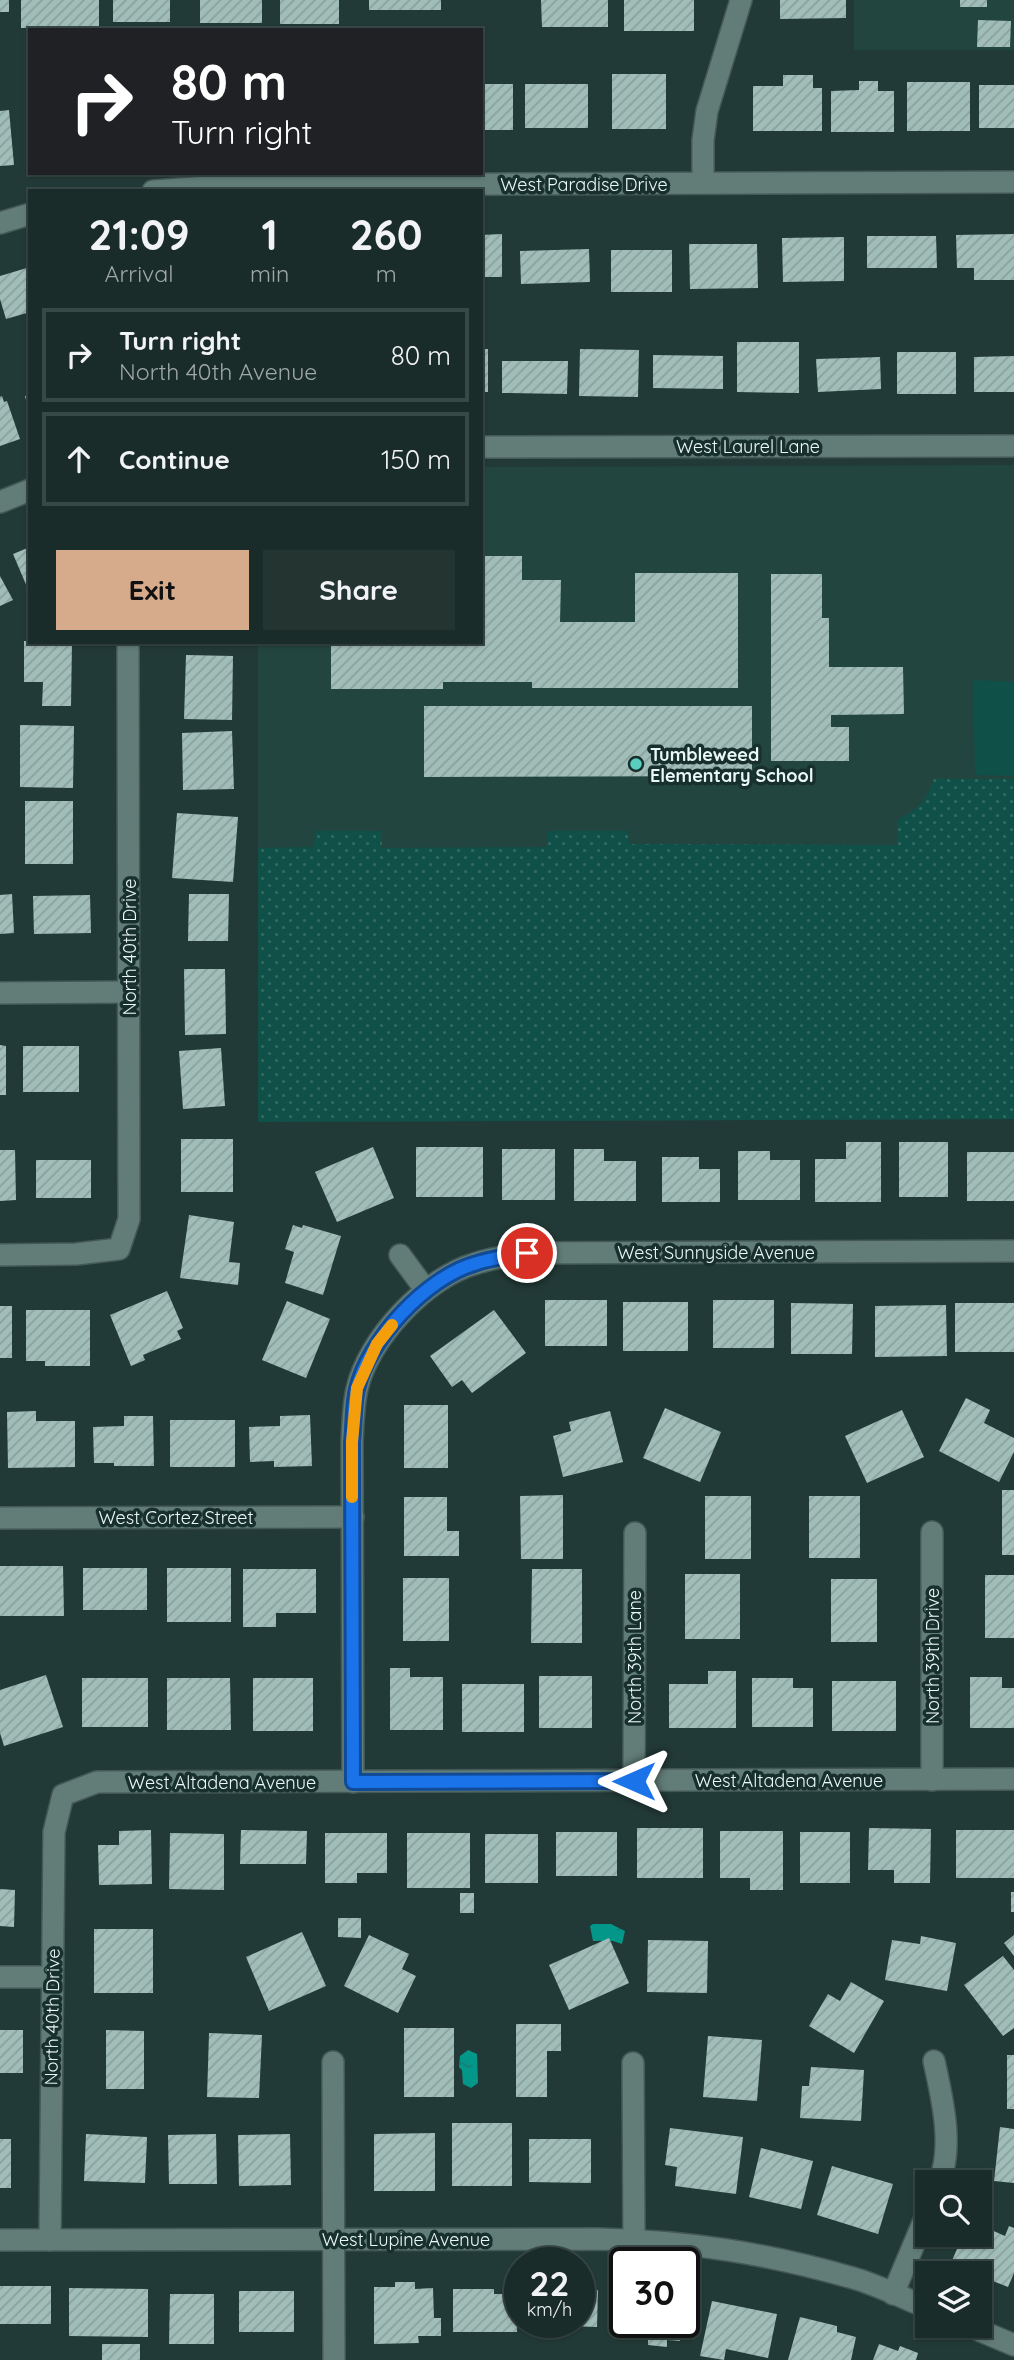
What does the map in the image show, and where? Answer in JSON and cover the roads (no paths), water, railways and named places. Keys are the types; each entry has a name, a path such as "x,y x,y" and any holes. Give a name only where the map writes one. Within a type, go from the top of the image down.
{"street":[{"path":"703,183 706,111 741,0"},
{"name":"West Paradise Drive","path":"176,189 235,184 1014,182"},
{"path":"0,223 28,215"},
{"name":"West Laurel Lane","path":"483,447 1014,446"},
{"path":"0,502 28,491"},
{"name":"North 40th Drive","path":"0,1255 76,1254 119,1249 129,1219 128,644"},
{"path":"0,993 129,992"},
{"name":"West Sunnyside Avenue","path":"353,1782 352,1442 357,1388 377,1344 425,1289 472,1264 527,1253 1014,1251"},
{"path":"400,1255 425,1289"},
{"name":"West Cortez Street","path":"0,1518 353,1517"},
{"name":"North 39th Drive","path":"932,1532 932,1780"},
{"name":"North 39th Lane","path":"634,1781 635,1533"},
{"name":"West Altadena Avenue","path":"63,1796 97,1782 1014,1779"},
{"name":"North 40th Drive","path":"50,2240 54,1832 63,1796"},
{"path":"0,1977 52,1977"},
{"path":"934,2061 946,2123 943,2170"},
{"path":"333,2062 334,2360"},
{"path":"633,2063 634,2240"},
{"name":"West Lupine Avenue","path":"0,2240 634,2240 710,2246 752,2253 855,2278 915,2303"},
{"path":"893,2294 915,2242"},
{"path":"992,2336 1014,2345"}],"water":[{"path":"611,1924 625,1931 622,1944 593,1941 590,1926"},
{"path":"468,2050 477,2054 478,2083 471,2088 463,2084 462,2070 459,2067 460,2056"}],"place":[{"name":"Tumbleweed Elementary School","path":"636,764"}]}
